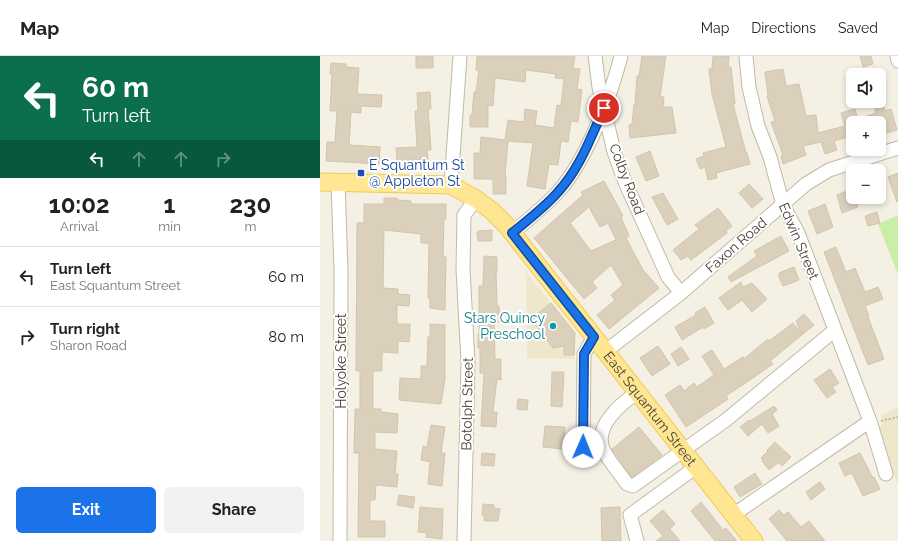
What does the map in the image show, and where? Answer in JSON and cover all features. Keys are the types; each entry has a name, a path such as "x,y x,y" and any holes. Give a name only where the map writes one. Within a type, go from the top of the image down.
{"main road":[{"name":"East Squantum Street","path":"320,182 451,185 476,199 502,220 754,541"}],"street":[{"path":"451,185 460,56"},
{"name":"Colby Road","path":"595,56 599,87 614,152 625,182 668,278 681,293"},
{"path":"512,233 559,192 580,160 604,108 622,56"},
{"name":"Edwin Street","path":"746,56 749,87 758,126 770,157 784,205 798,233 870,421 886,474"},
{"path":"896,56 898,61"},
{"name":"Faxon Road","path":"606,351 681,293 751,231 784,205 806,184 829,170 898,148"},
{"name":"Holyoke Street","path":"338,182 341,270 340,541"},
{"name":"Botolph Street","path":"464,541 468,362 463,270 464,215 476,199"},
{"path":"638,392 619,408 604,426 600,436 604,452 627,484 633,486 726,420 835,330"},
{"path":"583,447 584,354 594,337"},
{"path":"733,515 870,421"},
{"path":"637,541 630,514 696,467"}],"path":[{"path":"870,421 879,422 898,417"}],"shaded area":[{"path":"526,272 575,333 575,359 527,358"},
{"path":"898,407 898,486 876,429 883,424 881,415"}],"green space":[{"path":"898,215 898,274 878,224"}],"building":[{"path":"416,56 433,56 433,68 416,68"},
{"path":"477,56 575,56 573,68 580,69 577,89 582,90 578,122 571,121 568,142 561,141 558,165 549,164 545,189 527,186 533,143 508,141 505,176 506,194 493,194 493,179 474,179 474,153 480,153 481,137 505,140 508,120 524,122 525,109 537,111 535,125 554,128 557,105 561,106 564,79 555,78 556,74 526,70 525,82 495,78 493,106 488,105 488,127 470,127 470,115 472,115 474,92 476,92 479,70 476,70"},
{"path":"642,56 666,56 660,97 664,97 663,107 672,107 676,133 630,138 629,125 632,124 637,76 639,76"},
{"path":"713,56 729,56 728,67 731,67 735,104 733,104 750,164 716,173 717,178 708,180 705,167 700,169 696,159 704,156 703,153 726,147 712,94 709,69 712,69"},
{"path":"860,56 871,56 873,64 863,67"},
{"path":"331,63 346,64 346,67 359,68 357,94 382,95 381,107 361,106 361,113 351,112 349,145 380,147 379,164 326,161 327,142 335,142 337,111 330,111 332,74 330,74"},
{"path":"783,69 786,86 799,84 806,116 816,115 818,133 845,126 841,113 855,109 857,116 846,116 846,138 834,141 837,150 825,154 821,142 803,146 806,155 783,164 781,156 783,155 771,122 775,121 767,96 765,72"},
{"path":"430,92 431,109 428,109 431,150 427,150 428,159 397,161 396,148 417,147 415,111 418,111 417,93"},
{"path":"875,108 884,108 885,111 891,109 897,130 886,133 886,116 867,116 876,113"},
{"path":"650,151 659,176 646,181 636,157"},
{"path":"898,173 898,201 897,202 888,177"},
{"path":"604,181 623,216 621,217 629,236 626,238 643,270 659,288 609,329 597,315 615,300 611,295 623,285 611,265 592,282 597,288 584,299 534,238 583,195 581,192","holes":["589,207 600,227 608,223 616,240 591,251 570,223"]},
{"path":"749,184 763,199 752,208 739,193"},
{"path":"846,191 846,204 857,204 858,207 842,213 837,195"},
{"path":"663,193 678,219 667,225 652,197"},
{"path":"384,198 397,198 397,200 411,201 411,204 446,204 443,257 446,257 445,310 430,308 430,298 428,298 429,243 421,243 421,234 384,230 383,288 398,289 398,294 410,295 409,306 397,305 397,324 410,324 410,334 409,342 398,341 398,353 382,352 382,371 373,371 373,409 381,409 381,412 398,414 397,433 375,432 375,449 397,451 395,474 398,474 397,487 376,485 375,500 370,500 370,521 385,521 385,537 358,537 359,453 354,453 355,409 360,409 360,371 356,371 357,223 364,223 364,204 384,204"},
{"path":"825,204 833,227 817,234 808,211"},
{"path":"718,208 732,226 726,231 727,233 691,260 688,256 681,260 673,250 699,229 695,225"},
{"path":"877,212 880,223 868,226 865,216"},
{"path":"492,230 492,241 478,241 477,232"},
{"path":"781,236 789,251 731,282 728,277 757,256 754,251"},
{"path":"836,247 846,272 855,268 865,292 878,287 883,299 865,306 884,359 868,365 824,252"},
{"path":"484,256 497,257 497,306 499,306 500,322 494,322 495,359 501,359 501,380 497,379 493,412 497,412 496,427 481,426 484,373 480,373 480,348 478,348 478,334 479,286 483,286"},
{"path":"794,267 799,280 783,286 779,273"},
{"path":"741,282 743,287 752,283 767,299 752,312 742,300 728,310 719,298"},
{"name":"Stars Quincy Preschool","path":"551,303 575,333 574,355 564,355 564,346 553,348 531,319"},
{"path":"705,307 714,323 704,329 703,327 682,340 675,327 696,315 695,313"},
{"path":"804,314 814,325 802,335 796,321"},
{"path":"793,323 802,335 770,361 773,364 726,396 728,399 686,427 665,395 680,385 684,391 694,383 697,387 714,375 702,356 712,350 724,369 743,357 744,359 768,339 769,341"},
{"path":"430,324 445,325 445,379 441,404 399,400 400,378 421,379 421,366 427,366"},
{"path":"658,346 670,364 652,376 640,358"},
{"path":"681,347 689,359 678,366 671,354"},
{"path":"830,369 839,383 832,387 836,392 827,398 814,380"},
{"path":"552,372 564,372 562,407 551,406"},
{"path":"518,399 528,400 527,410 517,409"},
{"path":"774,406 777,410 772,414 779,426 768,433 762,424 748,436 740,427 749,420 750,421"},
{"path":"431,425 445,427 441,453 445,453 442,486 428,484 430,462 421,460 423,446 427,447"},
{"path":"545,426 565,427 563,449 543,447"},
{"path":"639,427 662,455 632,477 612,449"},
{"path":"775,442 791,457 782,466 779,462 769,470 761,458"},
{"path":"482,453 495,454 494,466 481,465"},
{"path":"860,453 880,489 863,496 852,473 845,476 839,463"},
{"path":"755,473 762,484 740,497 734,487"},
{"path":"820,482 825,489 811,500 806,492"},
{"path":"399,495 415,497 413,508 397,505"},
{"path":"701,502 723,530 726,528 737,541 715,541 691,511"},
{"path":"483,504 494,505 494,508 500,509 498,521 484,521 484,515 482,515"},
{"path":"420,507 443,509 442,539 426,537 427,533 418,532"},
{"path":"620,507 621,541 602,541 601,508"},
{"path":"663,510 675,524 670,529 680,541 656,541 663,536 650,521"},
{"path":"779,510 784,515 788,512 801,527 809,521 825,541 787,541 769,519"}],"place":[{"name":"E Squantum St @ Appleton St","path":"361,173"},
{"name":"Stars Quincy Preschool","path":"553,326"}],"route":[{"path":"583,447 584,354 594,337 512,233 559,192 580,160 604,108"}]}
